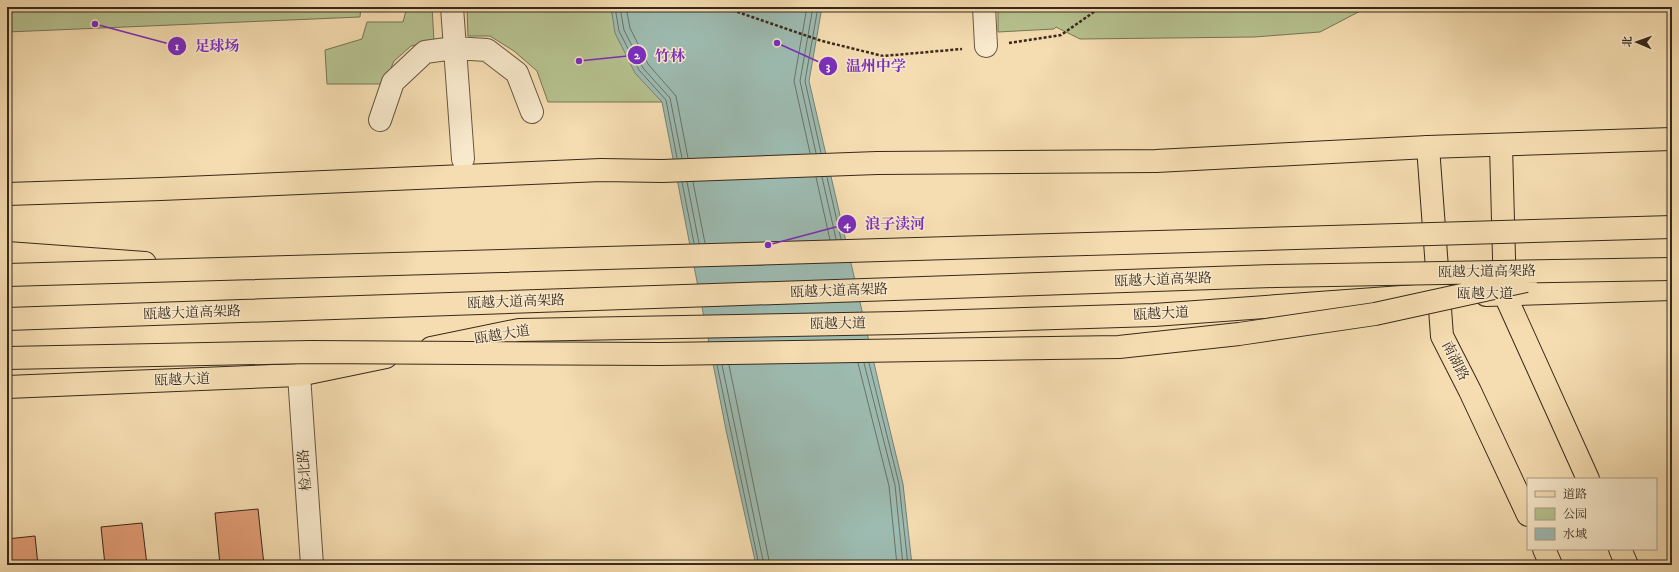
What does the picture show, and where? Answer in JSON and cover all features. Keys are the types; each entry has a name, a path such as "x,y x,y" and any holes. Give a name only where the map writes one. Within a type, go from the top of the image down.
{"main road":[{"path":"7,194 169,189 601,170 662,170 877,163 1156,161 1428,147 1501,146 1672,139"},
{"path":"1501,146 1505,295 1588,478"},
{"name":"南湖路","path":"1428,147 1442,336 1527,513"},
{"path":"7,275 643,255 1276,240 1672,227"},
{"path":"7,253 206,269"},
{"name":"瓯越大道高架路","path":"7,319 1275,276 1672,268"},
{"path":"7,358 311,352 661,354 1119,347 1239,334 1375,314 1574,270"},
{"name":"瓯越大道","path":"7,387 299,375 518,330 899,323 1154,315 1439,295 1505,295 1672,289"},
{"path":"1544,550 1551,565"},
{"path":"1620,550 1627,565"}],"street":[{"path":"452,7 463,159"},
{"path":"984,7 986,46"},
{"path":"380,120 393,82 425,52 454,48 487,50 517,73 532,112"},
{"name":"检北路","path":"299,375 312,565"}],"path":[{"path":"723,7 822,41"}],"green space":[{"path":"7,7 361,7 360,17 7,32"},
{"path":"407,7 432,7 434,41 411,46 394,61 384,84 327,84 325,50 362,39 367,22 403,22"},
{"path":"467,7 610,7 622,45 662,102 548,102 537,71 514,51 490,36 468,36"},
{"path":"998,7 1368,7 1320,32 1254,37 1080,39 1056,27 1054,29 998,32"}],"water":[{"path":"611,7 822,7 809,81 903,484 912,565 756,565 726,430 662,102 635,73 615,33"}],"building":[{"path":"258,509 264,565 220,565 215,513"},
{"path":"142,523 147,565 105,565 101,527"},
{"path":"35,536 38,565 7,565 7,539"}],"place":[{"name":"足球场","path":"95,24"},
{"name":"温州中学","path":"777,43"},
{"name":"竹林","path":"579,61"},
{"name":"浪子渎河","path":"768,245"}]}
